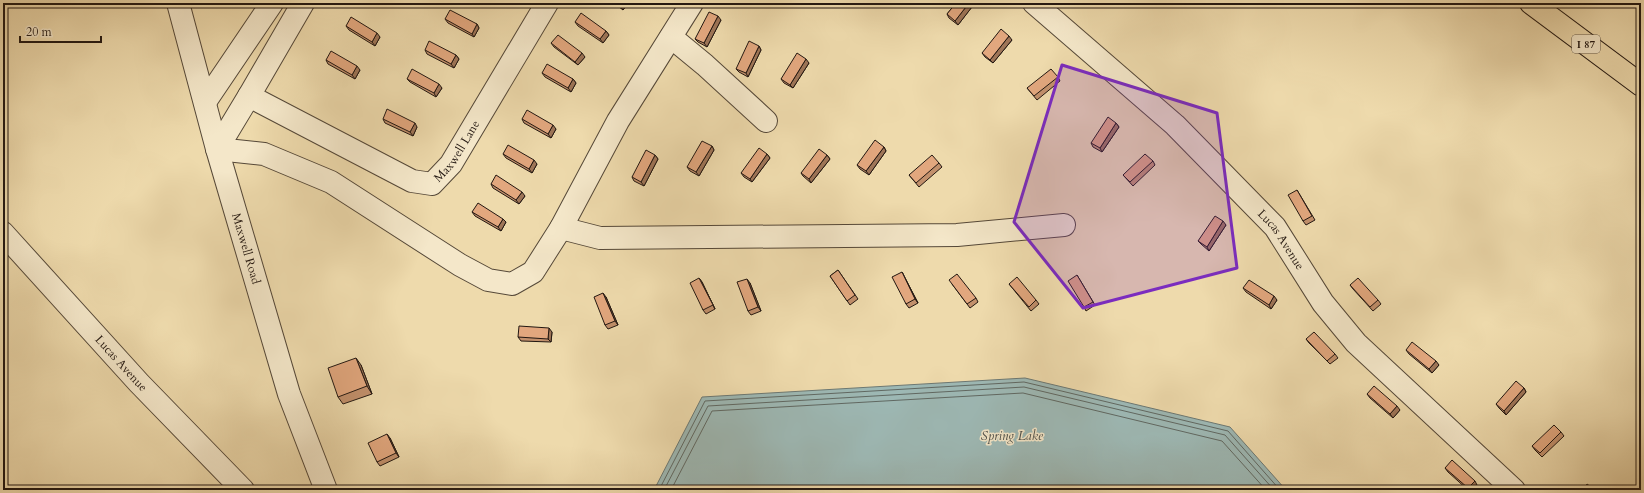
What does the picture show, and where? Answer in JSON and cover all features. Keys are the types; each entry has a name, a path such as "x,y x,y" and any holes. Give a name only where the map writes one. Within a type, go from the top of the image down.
{"highway":[{"name":"I 87","path":"1531,3 1641,85"}],"street":[{"name":"Maxwell Road","path":"178,3 217,149 289,394 326,490"},
{"path":"205,102 272,3"},
{"path":"303,3 217,149 264,154 331,182 460,265 488,280 512,284 533,272 561,228 618,121 692,3"},
{"name":"Maxwell Lane","path":"249,96 412,181 432,184 451,164 547,3"},
{"name":"Lucas Avenue","path":"1034,3 1175,124 1275,227 1323,303 1356,342 1514,490"},
{"path":"671,37 710,68 766,121"},
{"path":"561,228 600,238 616,238 957,235 1064,225"},
{"name":"Lucas Avenue","path":"3,233 139,383 243,490"}],"highlighted area":[{"path":"1062,65 1217,113 1237,268 1083,308 1014,222"}],"water":[{"name":"Spring Lake","path":"1025,378 1230,427 1286,490 654,490 702,397"}],"building":[{"path":"956,3 969,3 955,21 947,14"},
{"path":"450,10 477,24 472,34 445,19"},
{"path":"709,12 718,16 704,43 695,39"},
{"path":"581,13 606,31 600,39 575,22"},
{"path":"351,17 377,33 372,42 346,26"},
{"path":"1001,29 1009,36 990,60 982,53"},
{"path":"558,35 582,53 575,62 551,43"},
{"path":"429,41 456,55 451,64 425,50"},
{"path":"749,41 759,46 746,73 736,69"},
{"path":"331,51 357,66 352,75 326,60"},
{"path":"797,53 806,59 790,85 781,79"},
{"path":"547,64 573,79 568,88 542,73"},
{"path":"412,69 439,84 434,93 407,79"},
{"path":"1051,69 1058,77 1034,96 1027,88"},
{"path":"387,109 415,123 410,132 383,119"},
{"path":"527,110 553,125 548,134 522,119"},
{"path":"1108,117 1116,123 1100,148 1091,143"},
{"path":"875,140 884,147 866,171 857,165"},
{"path":"702,141 712,146 696,172 687,167"},
{"path":"508,145 534,160 529,169 503,154"},
{"path":"759,148 767,154 750,179 741,173"},
{"path":"819,149 827,155 809,179 801,173"},
{"path":"646,150 655,155 641,182 632,177"},
{"path":"1145,154 1153,161 1130,182 1123,175"},
{"path":"932,155 939,163 916,183 909,175"},
{"path":"496,175 522,192 516,200 491,184"},
{"path":"1297,190 1312,216 1303,221 1288,195"},
{"path":"478,203 503,219 498,227 472,212"},
{"path":"1215,216 1223,221 1207,247 1198,241"},
{"path":"838,270 855,295 847,301 830,276"},
{"path":"902,272 915,299 906,304 892,277"},
{"path":"957,274 976,298 967,304 949,280"},
{"path":"1077,275 1093,302 1084,307 1068,281"},
{"path":"1017,277 1036,300 1029,307 1009,284"},
{"path":"699,278 713,305 703,310 690,283"},
{"path":"1358,278 1378,300 1370,307 1350,285"},
{"path":"747,279 758,307 748,311 737,282"},
{"path":"1249,280 1274,296 1269,305 1243,288"},
{"path":"603,293 615,321 605,325 594,297"},
{"path":"519,326 549,328 548,339 518,337"},
{"path":"1314,332 1335,354 1327,361 1306,339"},
{"path":"1412,342 1436,361 1429,369 1406,350"},
{"path":"356,358 367,386 338,397 328,368"},
{"path":"1516,381 1524,388 1504,411 1496,404"},
{"path":"1374,386 1397,406 1390,414 1367,394"},
{"path":"1554,425 1561,432 1540,453 1532,446"},
{"path":"387,434 396,453 377,462 368,443"},
{"path":"1452,460 1475,481 1468,488 1445,468"},
{"path":"1587,484 1595,490 1583,490"}]}
